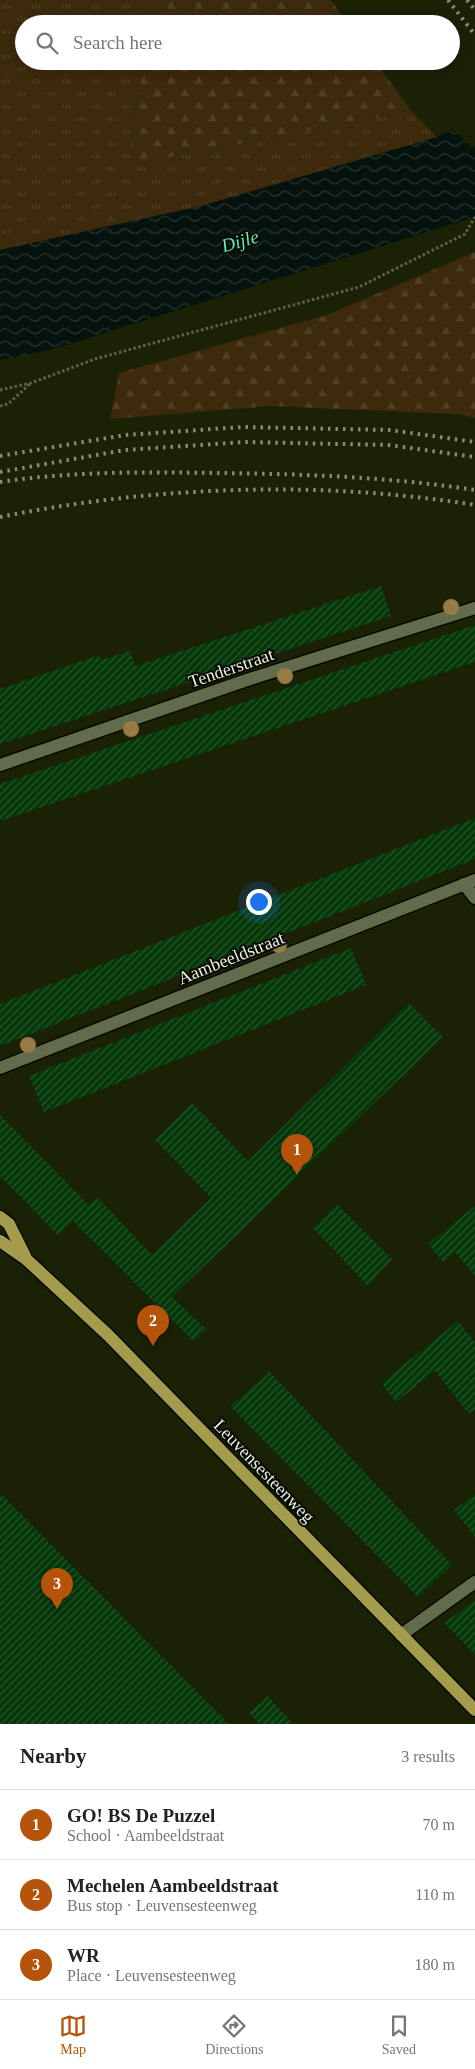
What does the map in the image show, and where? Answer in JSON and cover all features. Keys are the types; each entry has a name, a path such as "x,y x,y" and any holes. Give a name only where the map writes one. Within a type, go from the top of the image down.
{"main road":[{"name":"Leuvensesteenweg","path":"0,1216 9,1224 26,1259"},
{"name":"Leuvensesteenweg","path":"0,1241 26,1259 108,1335 475,1710"}],"street":[{"name":"Tenderstraat","path":"0,765 247,680 475,608"},
{"path":"470,882 475,898"},
{"name":"Aambeeldstraat","path":"0,1068 470,882"},
{"path":"401,1635 475,1582"}],"path":[{"path":"0,390 31,383 95,359 359,287 465,234 475,217"},
{"path":"0,406 8,404 31,383"}],"green space":[{"path":"0,0 150,0 148,15 15,15 15,70 141,70 129,165 411,111 437,137 201,206 0,250"},
{"path":"150,0 331,0 342,15 148,15"},
{"path":"141,70 381,70 411,111 129,165"},
{"path":"475,252 475,418 458,414 270,406 110,419 119,373 327,315"}],"water":[{"name":"Dijle","path":"475,117 475,217 53,349 0,360 0,250 201,206 437,137"}],"pier":[{"path":"475,114 475,148 449,127"}],"building":[{"path":"381,586 391,616 0,744 0,689 99,655 101,660 130,651 135,666"},
{"path":"475,625 475,662 0,821 0,784"},
{"path":"475,818 475,859 0,1046 0,1004"},
{"path":"351,948 366,985 44,1112 29,1076"},
{"path":"409,1003 443,1037 172,1297 207,1330 193,1341 73,1221 58,1235 0,1176 0,1115 89,1205 97,1197 152,1255 211,1198 155,1140 192,1103 248,1161"},
{"path":"337,1204 392,1259 368,1286 313,1228"},
{"path":"475,1206 475,1276 455,1252 443,1262 428,1244"},
{"path":"458,1321 475,1342 475,1409 469,1414 435,1371 396,1402 381,1383"},
{"path":"270,1372 452,1565 418,1597 230,1406"},
{"path":"0,1493 229,1724 0,1724"},
{"path":"475,1494 475,1537 454,1510"},
{"path":"475,1600 475,1655 444,1623"},
{"path":"268,1696 293,1724 260,1724 249,1713"}],"railway":[{"path":"448,0 460,15"},
{"path":"467,0 475,10"},
{"path":"460,16 475,35"},
{"path":"0,456 125,435 243,427 390,430 475,442"},
{"path":"0,472 125,450 244,442 389,445 475,457"},
{"path":"0,482 27,478 109,473 251,473 379,479 475,490"},
{"path":"0,517 118,499 177,493 237,490 357,492 475,505"}],"place":[{"name":"GO! BS De Puzzel","path":"297,1175"},
{"name":"Mechelen Aambeeldstraat","path":"153,1346"},
{"name":"WR","path":"57,1609"}]}
